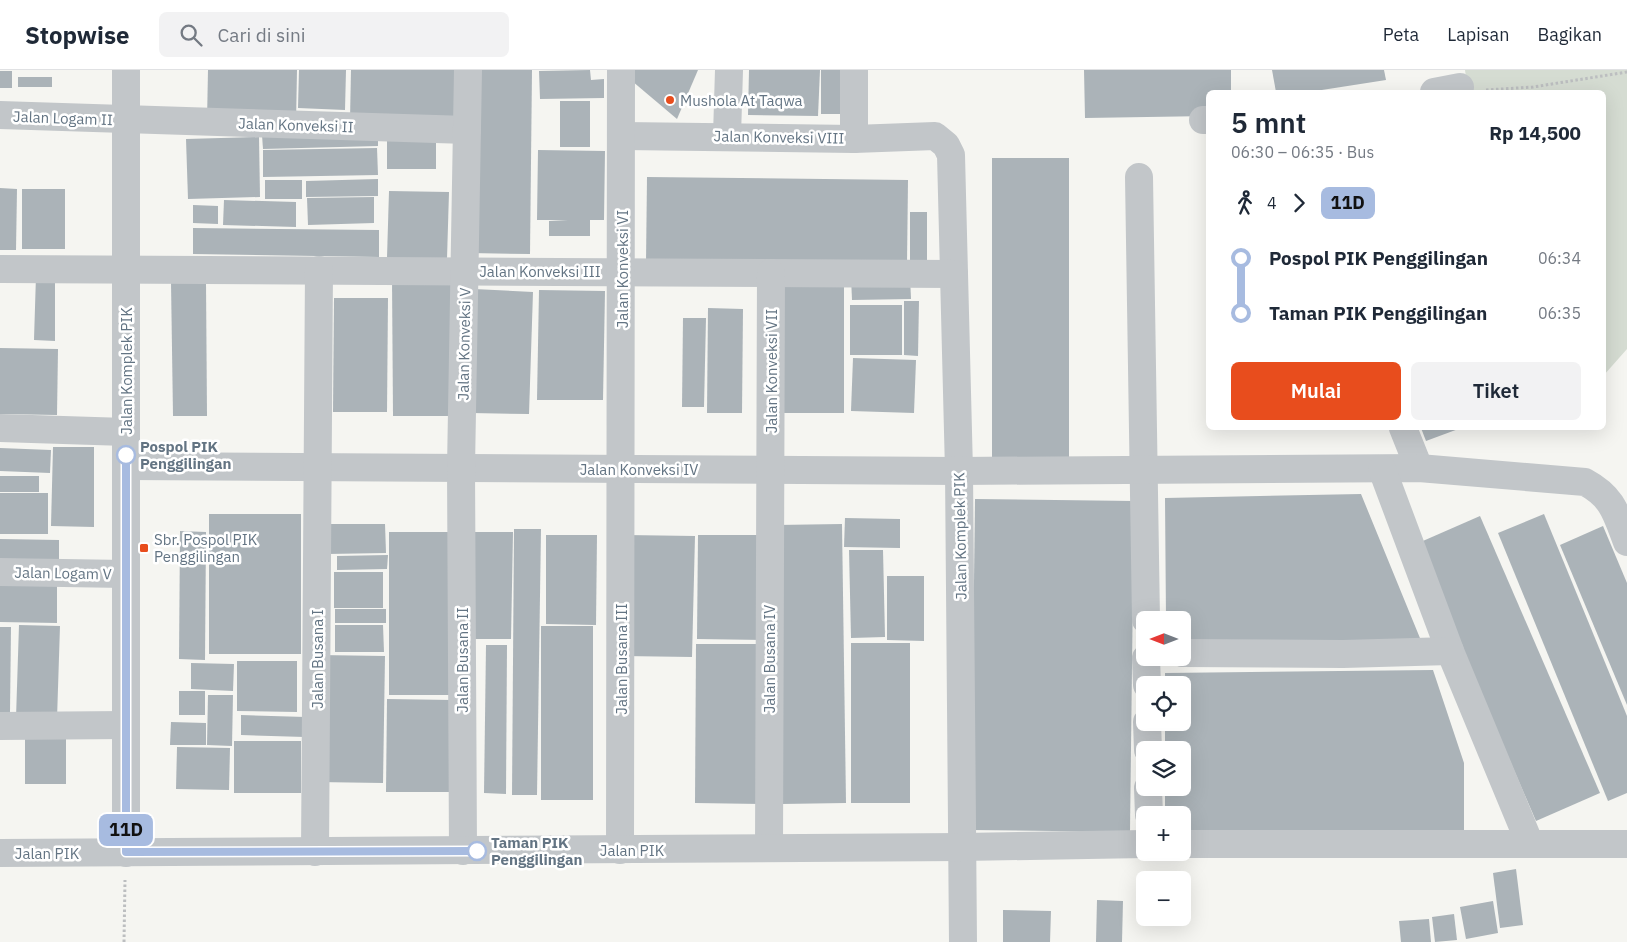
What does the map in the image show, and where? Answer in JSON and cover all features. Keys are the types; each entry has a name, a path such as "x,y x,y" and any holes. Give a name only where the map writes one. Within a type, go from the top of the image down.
{"street":[{"name":"Jalan Komplek PIK","path":"126,70 126,852"},
{"name":"Jalan Konveksi V","path":"462,468 468,70"},
{"name":"Jalan Konveksi VI","path":"622,70 622,469"},
{"path":"727,136 729,70"},
{"path":"854,70 854,139"},
{"name":"Jalan Logam II","path":"0,115 126,120"},
{"name":"Jalan Konveksi II","path":"126,120 467,130"},
{"name":"Jalan Konveksi VIII","path":"623,136 854,139 935,136"},
{"name":"Jalan Komplek PIK","path":"935,136 946,145 951,154 959,471 963,942"},
{"path":"1139,177 1146,611"},
{"name":"Jalan Konveksi III","path":"0,269 126,268 954,274"},
{"path":"318,466 319,270"},
{"name":"Jalan Konveksi VII","path":"770,469 771,273"},
{"path":"0,428 126,432"},
{"path":"1404,430 1419,468"},
{"name":"Jalan Konveksi IV","path":"126,466 959,471 1419,468 1585,482 1601,491 1613,504 1627,542"},
{"name":"Jalan Busana I","path":"315,852 318,466"},
{"name":"Jalan Busana II","path":"462,468 463,851"},
{"name":"Jalan Busana III","path":"620,850 622,469"},
{"name":"Jalan Busana IV","path":"769,848 770,469"},
{"path":"1382,469 1450,651 1530,844"},
{"name":"Jalan Logam V","path":"0,572 126,574"},
{"path":"1191,653 1343,654 1450,651"},
{"path":"0,726 126,725"},
{"name":"Jalan PIK","path":"0,853 620,850 1136,844"},
{"path":"1191,844 1627,844"}],"path":[{"path":"1458,87 1534,86 1627,72"},
{"path":"124,942 126,852"}],"shaded area":[{"path":"1465,70 1627,70 1627,349 1606,373 1606,90 1468,90"}],"building":[{"path":"208,70 297,70 296,123 207,121"},
{"path":"299,70 346,70 345,110 298,108"},
{"path":"351,70 456,70 456,122 350,120"},
{"path":"472,70 532,70 530,254 469,253"},
{"path":"590,70 591,80 604,79 604,98 540,99 539,71"},
{"name":"Mushola At Taqwa","path":"635,70 698,70 677,119 632,81"},
{"path":"749,70 820,70 818,116 748,115"},
{"path":"821,70 842,70 842,114 821,114"},
{"path":"1084,70 1231,70 1231,90 1206,90 1206,116 1085,118"},
{"path":"1272,70 1384,70 1386,80 1322,90 1276,90"},
{"path":"0,71 12,71 12,88 0,88"},
{"path":"18,77 52,77 52,87 18,87"},
{"path":"560,101 590,101 590,147 560,147"},
{"path":"378,133 378,146 263,149 262,135"},
{"path":"387,135 436,135 436,169 387,169"},
{"path":"259,137 260,197 188,199 186,139"},
{"path":"377,148 378,175 263,177 263,150"},
{"path":"538,150 605,151 604,220 590,220 590,236 549,236 549,221 568,220 537,220"},
{"path":"992,158 1069,158 1069,460 992,460"},
{"path":"647,177 908,180 907,265 646,263"},
{"path":"378,179 378,196 306,197 306,181"},
{"path":"265,180 302,180 302,199 265,199"},
{"path":"0,188 17,189 16,250 0,250"},
{"path":"22,189 65,189 65,249 22,249"},
{"path":"389,191 449,192 447,259 387,258"},
{"path":"374,197 374,223 308,225 307,198"},
{"path":"224,200 296,202 296,227 223,225"},
{"path":"193,205 218,206 218,224 193,223"},
{"path":"910,212 927,212 927,264 910,264"},
{"path":"193,228 379,230 379,257 193,254"},
{"path":"36,275 55,279 55,341 34,340"},
{"path":"910,276 911,299 852,300 851,277"},
{"path":"772,277 844,277 844,413 772,413"},
{"path":"392,279 451,279 453,416 393,416"},
{"path":"171,282 206,282 207,416 173,416"},
{"path":"474,289 533,292 529,414 471,413"},
{"path":"539,290 605,291 603,400 537,400"},
{"path":"334,298 388,298 387,412 333,412"},
{"path":"904,301 919,301 918,356 904,355"},
{"path":"850,305 902,305 902,355 850,355"},
{"path":"708,308 743,309 742,413 707,413"},
{"path":"683,318 706,318 704,407 682,407"},
{"path":"0,348 58,349 57,415 0,414"},
{"path":"853,358 916,360 914,413 851,411"},
{"path":"1422,430 1456,430 1426,441"},
{"path":"53,447 94,447 94,527 51,526"},
{"path":"0,448 51,450 50,473 0,471"},
{"path":"0,476 39,476 39,492 0,492"},
{"path":"0,493 48,493 48,534 0,534"},
{"path":"1361,494 1422,643 1191,645 1191,611 1166,611 1165,498"},
{"path":"975,499 1134,501 1130,832 971,830"},
{"path":"209,514 301,514 301,654 209,654"},
{"path":"1544,514 1627,716 1627,793 1608,801 1498,533"},
{"path":"1480,516 1600,793 1536,821 1416,544"},
{"path":"845,518 900,519 900,548 844,547"},
{"path":"326,524 385,524 386,553 327,554"},
{"path":"842,524 846,803 781,804 776,525"},
{"path":"1603,526 1627,583 1627,705 1560,545"},
{"path":"514,529 541,529 537,795 512,795"},
{"path":"180,531 206,532 205,660 179,659"},
{"path":"389,532 454,532 454,695 389,695"},
{"path":"474,532 513,532 511,639 473,639"},
{"path":"546,535 597,535 596,625 546,624"},
{"path":"626,535 695,536 692,657 623,656"},
{"path":"698,535 766,535 765,640 697,639"},
{"path":"0,539 59,540 59,560 0,560"},
{"path":"849,550 883,550 885,637 851,638"},
{"path":"388,555 387,569 337,570 337,556"},
{"path":"334,572 383,572 383,608 334,608"},
{"path":"0,576 57,576 57,623 0,622"},
{"path":"887,576 924,576 924,641 887,640"},
{"path":"335,609 386,609 386,623 335,623"},
{"path":"19,625 60,626 57,719 16,718"},
{"path":"335,625 383,625 384,652 335,652"},
{"path":"541,626 593,626 593,800 541,800"},
{"path":"0,627 11,627 10,712 0,712"},
{"path":"851,643 910,643 910,803 851,803"},
{"path":"696,644 762,644 761,804 695,803"},
{"path":"486,645 507,645 506,794 484,793"},
{"path":"319,655 385,656 383,783 317,782"},
{"path":"237,661 297,661 297,712 237,711"},
{"path":"191,663 234,664 233,691 191,689"},
{"path":"1433,670 1464,763 1464,834 1191,834 1191,806 1165,806 1165,796 1191,796 1191,741 1165,741 1165,731 1191,731 1191,676 1165,676 1165,673"},
{"path":"179,691 205,691 205,715 179,715"},
{"path":"208,695 233,695 232,746 207,745"},
{"path":"387,699 452,700 451,792 386,792"},
{"path":"241,715 306,717 305,737 241,735"},
{"path":"171,722 206,723 206,745 170,745"},
{"path":"25,732 66,732 66,784 25,784"},
{"path":"234,741 301,741 301,793 234,793"},
{"path":"177,747 230,748 229,790 176,789"},
{"path":"1516,869 1523,925 1500,928 1493,873"},
{"path":"1097,900 1123,901 1122,942 1096,942"},
{"path":"1493,901 1498,933 1466,939 1460,907"},
{"path":"1003,910 1051,911 1050,942 1003,942"},
{"path":"1454,914 1457,940 1435,942 1432,917"},
{"path":"1429,919 1431,942 1401,942 1399,921"}],"bus line":[{"name":"11D","path":"126,455 126,852 477,851"}],"place":[{"name":"Mushola At Taqwa","path":"670,100"},
{"name":"Pospol PIK Penggilingan","path":"126,455"},
{"name":"Sbr. Pospol PIK Penggilingan","path":"144,548"},
{"name":"Taman PIK Penggilingan","path":"477,851"}]}
